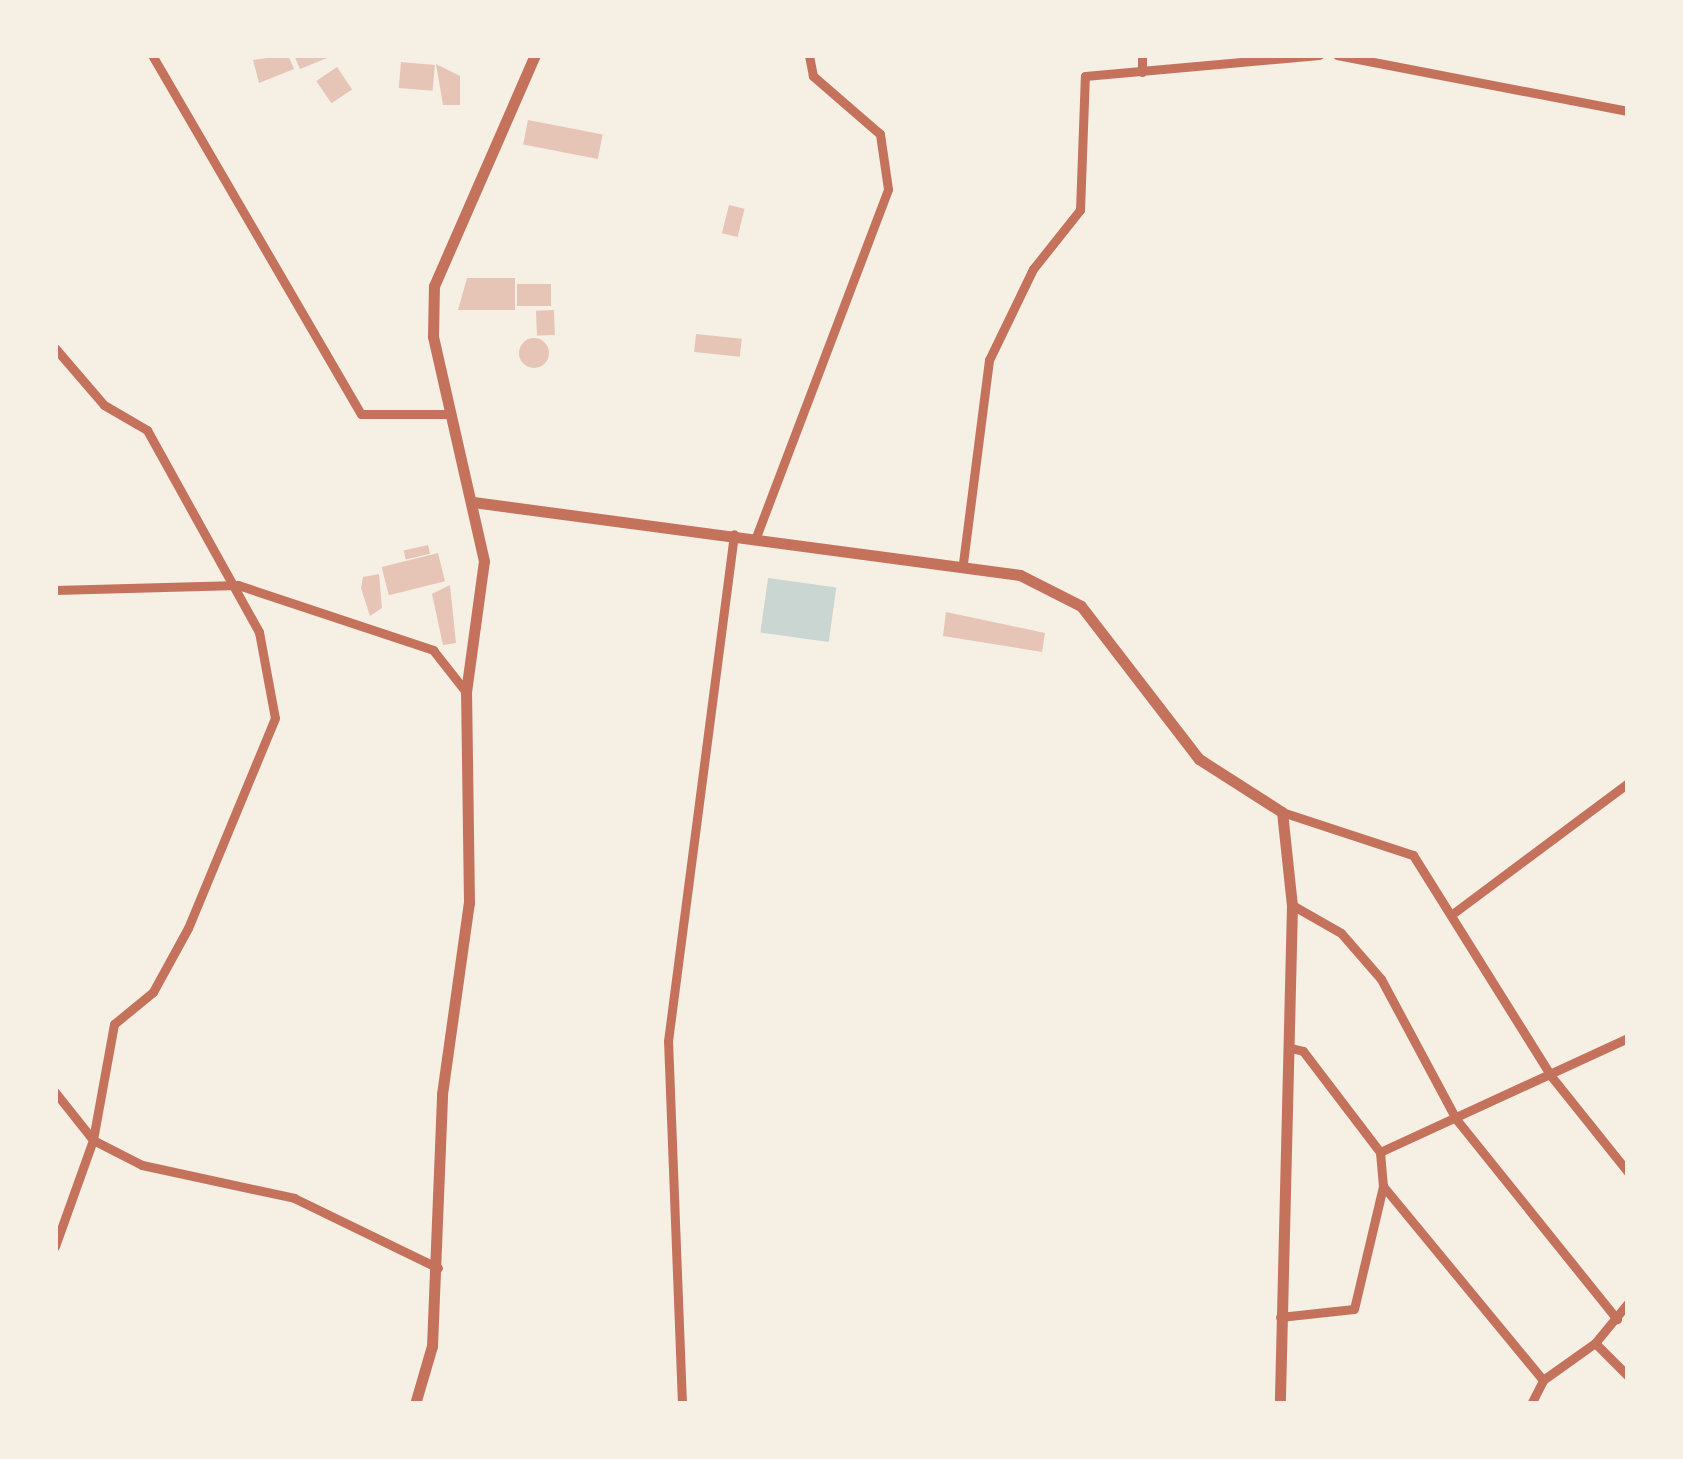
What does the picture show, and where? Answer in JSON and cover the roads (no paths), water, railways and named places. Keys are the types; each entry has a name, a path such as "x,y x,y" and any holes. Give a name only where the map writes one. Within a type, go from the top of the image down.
{"street":[{"path":"152,55 361,414 449,414"},
{"path":"415,1404 439,1269 442,1094 470,903 466,692 484,561 433,336 434,286 534,55"},
{"path":"756,537 888,189 880,134 813,76 809,55"},
{"path":"1142,55 1142,72"},
{"path":"963,563 988,360 1033,269 1080,210 1085,76 1320,55"},
{"path":"1336,55 1628,112"},
{"path":"55,348 104,406 148,430 238,585 259,632 275,718 188,928 153,992 114,1024 93,1140 55,1246"},
{"path":"473,502 963,563 1020,575 1081,606 1198,759 1282,812 1413,855 1455,912 1551,1076 1628,1172"},
{"path":"682,1404 668,1041 734,534"},
{"path":"55,590 238,585 433,650 466,692"},
{"path":"1455,912 1628,783"},
{"path":"1280,1404 1292,904 1282,812"},
{"path":"1292,904 1341,934 1381,979 1456,1119 1616,1320"},
{"path":"1380,1152 1628,1038"},
{"path":"1280,1317 1354,1310 1383,1186 1380,1152 1291,1048"},
{"path":"55,1092 93,1140 142,1165 294,1198 439,1269"},
{"path":"1383,1186 1543,1380"},
{"path":"1531,1404 1543,1380 1594,1343 1628,1303"},
{"path":"1594,1343 1628,1376"}]}
